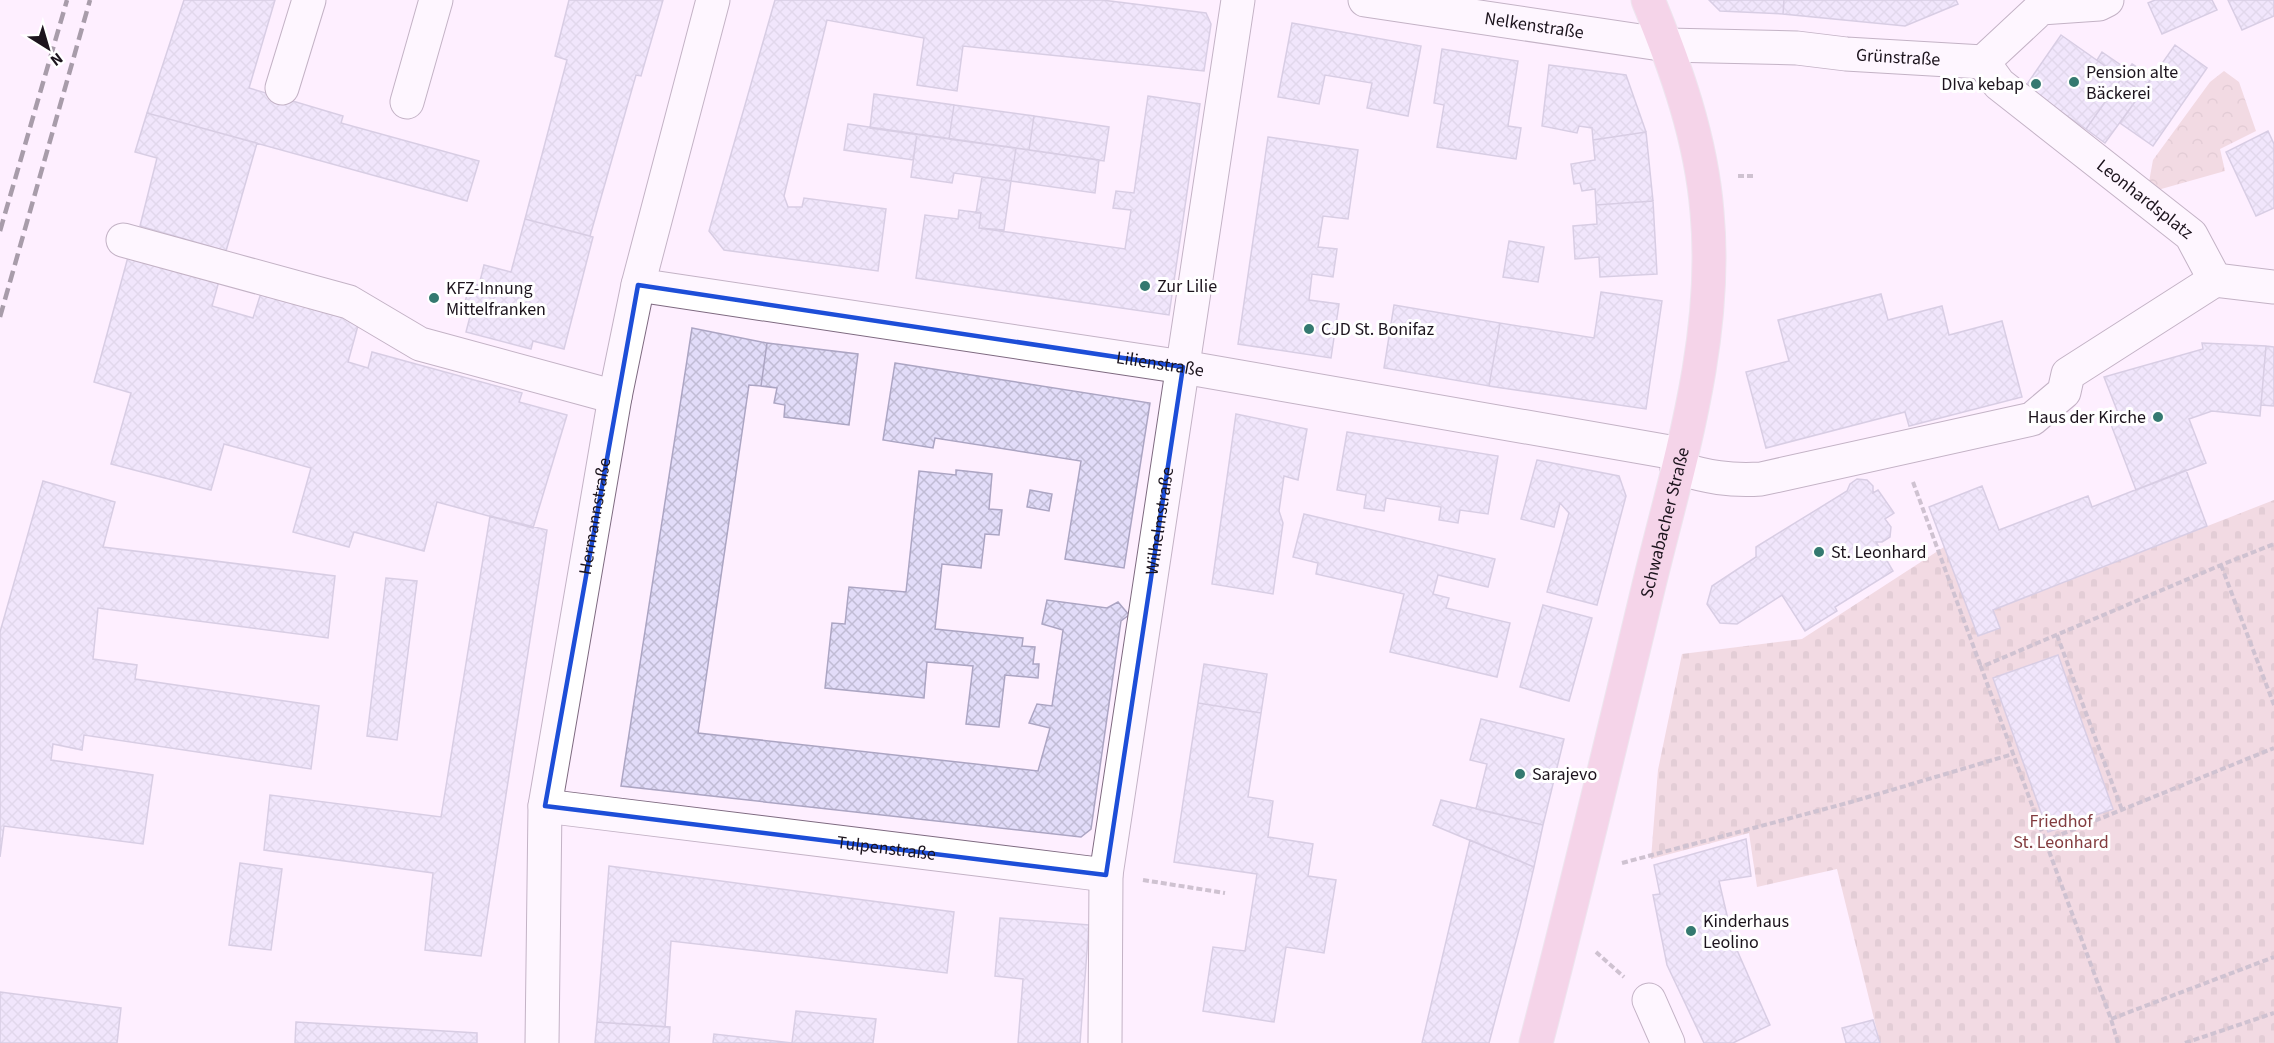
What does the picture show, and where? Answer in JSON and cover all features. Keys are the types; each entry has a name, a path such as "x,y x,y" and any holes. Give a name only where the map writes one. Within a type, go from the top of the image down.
{"main road":[{"name":"Schwabacher Straße","path":"1536,1043 1679,461 1703,352 1709,272 1708,214 1703,177 1695,134 1667,45 1648,0"}],"street":[{"path":"282,88 309,0"},
{"path":"407,102 436,0"},
{"name":"Hermannstraße","path":"542,1043 545,806 615,397 638,285 713,0"},
{"name":"Wilhelmstraße","path":"1106,1043 1106,875 1238,0"},
{"name":"Nelkenstraße","path":"1365,0 1667,45"},
{"path":"1983,62 2041,8 2099,4 2107,0"},
{"name":"Grünstraße","path":"1667,45 1797,48 1846,54 1983,62"},
{"name":"Leonhardsplatz","path":"1983,62 1998,84 2192,235 2215,280"},
{"path":"123,240 349,302 420,344 615,397"},
{"path":"2215,280 2274,287"},
{"name":"Lilienstraße","path":"638,285 1183,367 1679,461 1713,478 1735,480 1761,479 2032,419 2064,392 2068,374 2215,280"},
{"name":"Tulpenstraße","path":"545,806 1106,875"},
{"path":"1649,1000 1668,1043"}],"path":[{"path":"1901,448 2118,1043"},
{"path":"1981,667 2274,544"},
{"path":"2221,565 2274,705"},
{"path":"2057,635 2122,810"},
{"path":"2045,841 2274,748"},
{"path":"1622,863 1851,802 2013,754"},
{"path":"1106,875 1226,893"},
{"path":"1565,931 1600,955 1649,1000"},
{"path":"2111,1019 2274,957"},
{"path":"2185,1043 2274,1013"}],"highlighted area":[{"path":"638,285 1183,367 1106,875 545,806"}],"green space":[{"path":"2224,71 2239,82 2256,131 2220,149 2225,171 2147,193 2153,160 2210,82"},
{"name":"Friedhof St. Leonhard","path":"2274,500 2274,1043 1880,1043 1837,869 1757,887 1749,833 1651,859 1658,770 1682,654 1802,639 1944,547 1979,636 2000,628 1993,610"}],"building":[{"path":"184,0 275,0 249,88 343,116 341,123 479,161 467,201 147,113"},
{"path":"569,0 663,0 641,76 636,75 590,236 525,219 567,60 555,56"},
{"path":"775,0 1102,0 1206,13 1211,24 1204,71 963,46 957,91 917,85 924,38 827,20 784,196 788,207 802,207 804,198 886,209 878,271 724,250 709,231"},
{"path":"1709,0 1784,0 1783,14 1720,11"},
{"path":"1784,0 1956,0 1958,4 1905,26 1783,14"},
{"path":"2155,0 2212,0 2217,10 2162,34 2148,3"},
{"path":"2228,0 2274,0 2274,16 2242,30"},
{"path":"1292,23 1421,46 1408,116 1367,108 1372,83 1325,75 1319,104 1278,97"},
{"name":"Pension alte Bäckerei","path":"2061,35 2122,78 2086,129 2025,87"},
{"path":"2175,45 2207,68 2153,146 2120,123"},
{"path":"1442,49 1518,61 1508,126 1521,128 1516,159 1437,147 1444,105 1434,103"},
{"path":"2102,52 2128,70 2122,78 2097,60"},
{"path":"2132,64 2152,77 2142,92 2122,78"},
{"path":"1549,65 1626,75 1646,132 1593,140 1592,128 1579,126 1577,133 1542,126"},
{"path":"2122,78 2142,92 2105,143 2086,129"},
{"path":"874,94 954,105 949,139 870,128"},
{"path":"1148,96 1200,104 1169,315 916,278 925,215 958,219 959,210 981,213 979,228 1125,249 1131,210 1113,208 1116,191 1134,193"},
{"path":"954,105 1034,116 1029,150 949,139"},
{"path":"147,113 257,143 226,251 140,226 157,158 135,152"},
{"path":"1034,116 1109,127 1104,161 1029,150"},
{"path":"848,124 917,134 913,160 844,150"},
{"path":"2268,131 2274,144 2274,208 2256,216 2226,152"},
{"path":"1646,132 1653,201 1596,205 1595,189 1582,191 1580,183 1574,184 1571,164 1595,160 1593,140"},
{"path":"917,134 1016,148 1011,181 954,173 952,183 911,177"},
{"path":"1268,137 1358,150 1348,219 1323,216 1318,247 1337,249 1333,277 1312,274 1309,300 1339,304 1331,358 1238,344"},
{"path":"1016,148 1099,160 1095,193 1011,181"},
{"path":"982,177 1011,181 1004,230 979,228 981,213 976,213"},
{"path":"1653,201 1657,274 1600,277 1599,257 1575,259 1573,226 1597,224 1596,205"},
{"path":"525,219 593,237 564,349 533,341 531,349 466,332 473,305 465,302 470,283 479,285 484,265 511,272"},
{"path":"1509,241 1544,247 1538,282 1503,277"},
{"path":"128,257 219,281 212,306 253,318 261,293 359,322 348,362 368,368 372,352 522,393 519,402 567,415 533,528 437,502 424,551 354,532 349,547 293,532 311,468 224,444 211,490 111,464 131,393 94,382"},
{"path":"1601,292 1662,301 1646,409 1489,386 1500,323 1594,338"},
{"path":"1881,294 1888,320 1942,306 1949,335 2002,321 2022,397 1909,426 1905,412 1766,448 1746,372 1789,361 1778,320"},
{"path":"1394,305 1500,323 1489,386 1384,368"},
{"path":"692,328 767,343 761,386 749,385 698,733 1038,771 1050,728 1029,723 1037,704 1052,706 1063,630 1042,624 1047,600 1107,608 1118,602 1129,615 1121,621 1091,829 1081,837 621,786"},
{"path":"767,343 858,354 849,425 784,417 785,405 774,403 777,388 761,386"},
{"name":"Haus der Kirche","path":"2202,343 2266,346 2260,416 2212,411 2189,419 2206,463 2136,490 2110,422 2120,418 2104,377 2203,349"},
{"path":"2266,346 2274,347 2274,406 2261,405"},
{"path":"895,363 1150,403 1124,568 1065,559 1081,461 935,438 933,448 883,440"},
{"path":"1236,414 1307,429 1298,480 1284,476 1279,511 1283,523 1273,594 1212,584"},
{"path":"1347,432 1498,456 1488,514 1460,510 1458,523 1439,520 1441,507 1386,498 1384,511 1364,508 1366,495 1337,490"},
{"path":"1537,460 1619,476 1626,496 1597,605 1547,592 1569,513 1560,503 1554,527 1521,519"},
{"path":"956,470 992,474 989,509 1002,510 999,535 985,534 981,568 942,564 935,629 1023,638 1022,646 1035,647 1033,664 1039,664 1038,678 1005,675 999,727 966,724 973,666 927,662 924,698 825,688 832,623 845,624 849,587 906,592 919,471 956,475"},
{"path":"2186,470 2207,526 1993,610 2000,628 1978,636 1929,507 1982,486 1999,530 2088,496 2092,507"},
{"name":"St. Leonhard","path":"1857,479 1867,480 1873,486 1873,493 1878,490 1894,513 1885,519 1891,527 1890,537 1882,542 1876,542 1893,571 1835,607 1837,611 1805,631 1782,595 1737,624 1720,623 1707,604 1712,586 1756,557 1756,547 1847,491 1850,484"},
{"path":"43,481 115,502 103,547 335,576 328,638 98,608 93,659 137,665 135,679 319,706 311,769 84,735 82,750 53,744 51,760 153,775 143,844 4,826 0,857 0,632"},
{"path":"1030,490 1052,494 1049,511 1027,507"},
{"path":"1304,514 1495,559 1488,587 1438,575 1433,594 1449,598 1446,608 1510,623 1497,677 1390,652 1404,594 1316,574 1318,563 1293,557"},
{"path":"490,516 547,530 481,956 425,950 433,873 264,850 270,795 441,817"},
{"path":"386,578 417,581 397,740 367,736"},
{"path":"1543,605 1592,618 1569,701 1520,687"},
{"path":"2058,655 2113,809 2048,832 1993,678"},
{"path":"1204,664 1267,674 1261,713 1198,703"},
{"path":"1198,703 1261,713 1248,797 1273,801 1268,837 1313,844 1308,876 1336,880 1324,953 1286,947 1274,1022 1203,1011 1213,947 1245,951 1257,874 1174,862"},
{"path":"1481,719 1564,739 1543,825 1476,809 1487,764 1470,760"},
{"path":"1441,800 1543,825 1534,867 1433,825"},
{"path":"1746,839 1751,876 1719,881 1733,941 1770,1025 1733,1043 1704,1043 1667,965 1653,895 1660,894 1654,865"},
{"path":"1470,840 1534,867 1489,1043 1422,1043"},
{"path":"240,863 282,869 271,950 229,945"},
{"path":"609,866 954,912 947,973 671,941 665,1027 597,1022"},
{"path":"1000,918 1089,925 1080,1043 1018,1043 1023,979 995,976"},
{"path":"0,992 121,1008 117,1043 0,1043"},
{"path":"796,1011 876,1019 873,1043 792,1043"},
{"path":"1873,1020 1880,1043 1846,1043 1842,1028"},
{"path":"296,1022 477,1033 477,1043 295,1043"},
{"path":"597,1022 670,1027 669,1043 595,1043"},
{"path":"714,1034 792,1043 713,1043"}],"railway":[{"path":"0,231 67,0"},
{"path":"0,317 90,0"}],"place":[{"name":"Pension alte Bäckerei","path":"2074,82"},
{"name":"DIva kebap","path":"2036,84"},
{"name":"Zur Lilie","path":"1145,286"},
{"name":"KFZ-Innung Mittelfranken","path":"434,298"},
{"name":"CJD St. Bonifaz","path":"1309,329"},
{"name":"Haus der Kirche","path":"2158,417"},
{"name":"St. Leonhard","path":"1819,552"},
{"name":"Sarajevo","path":"1520,774"},
{"name":"Kinderhaus Leolino","path":"1691,931"}]}
